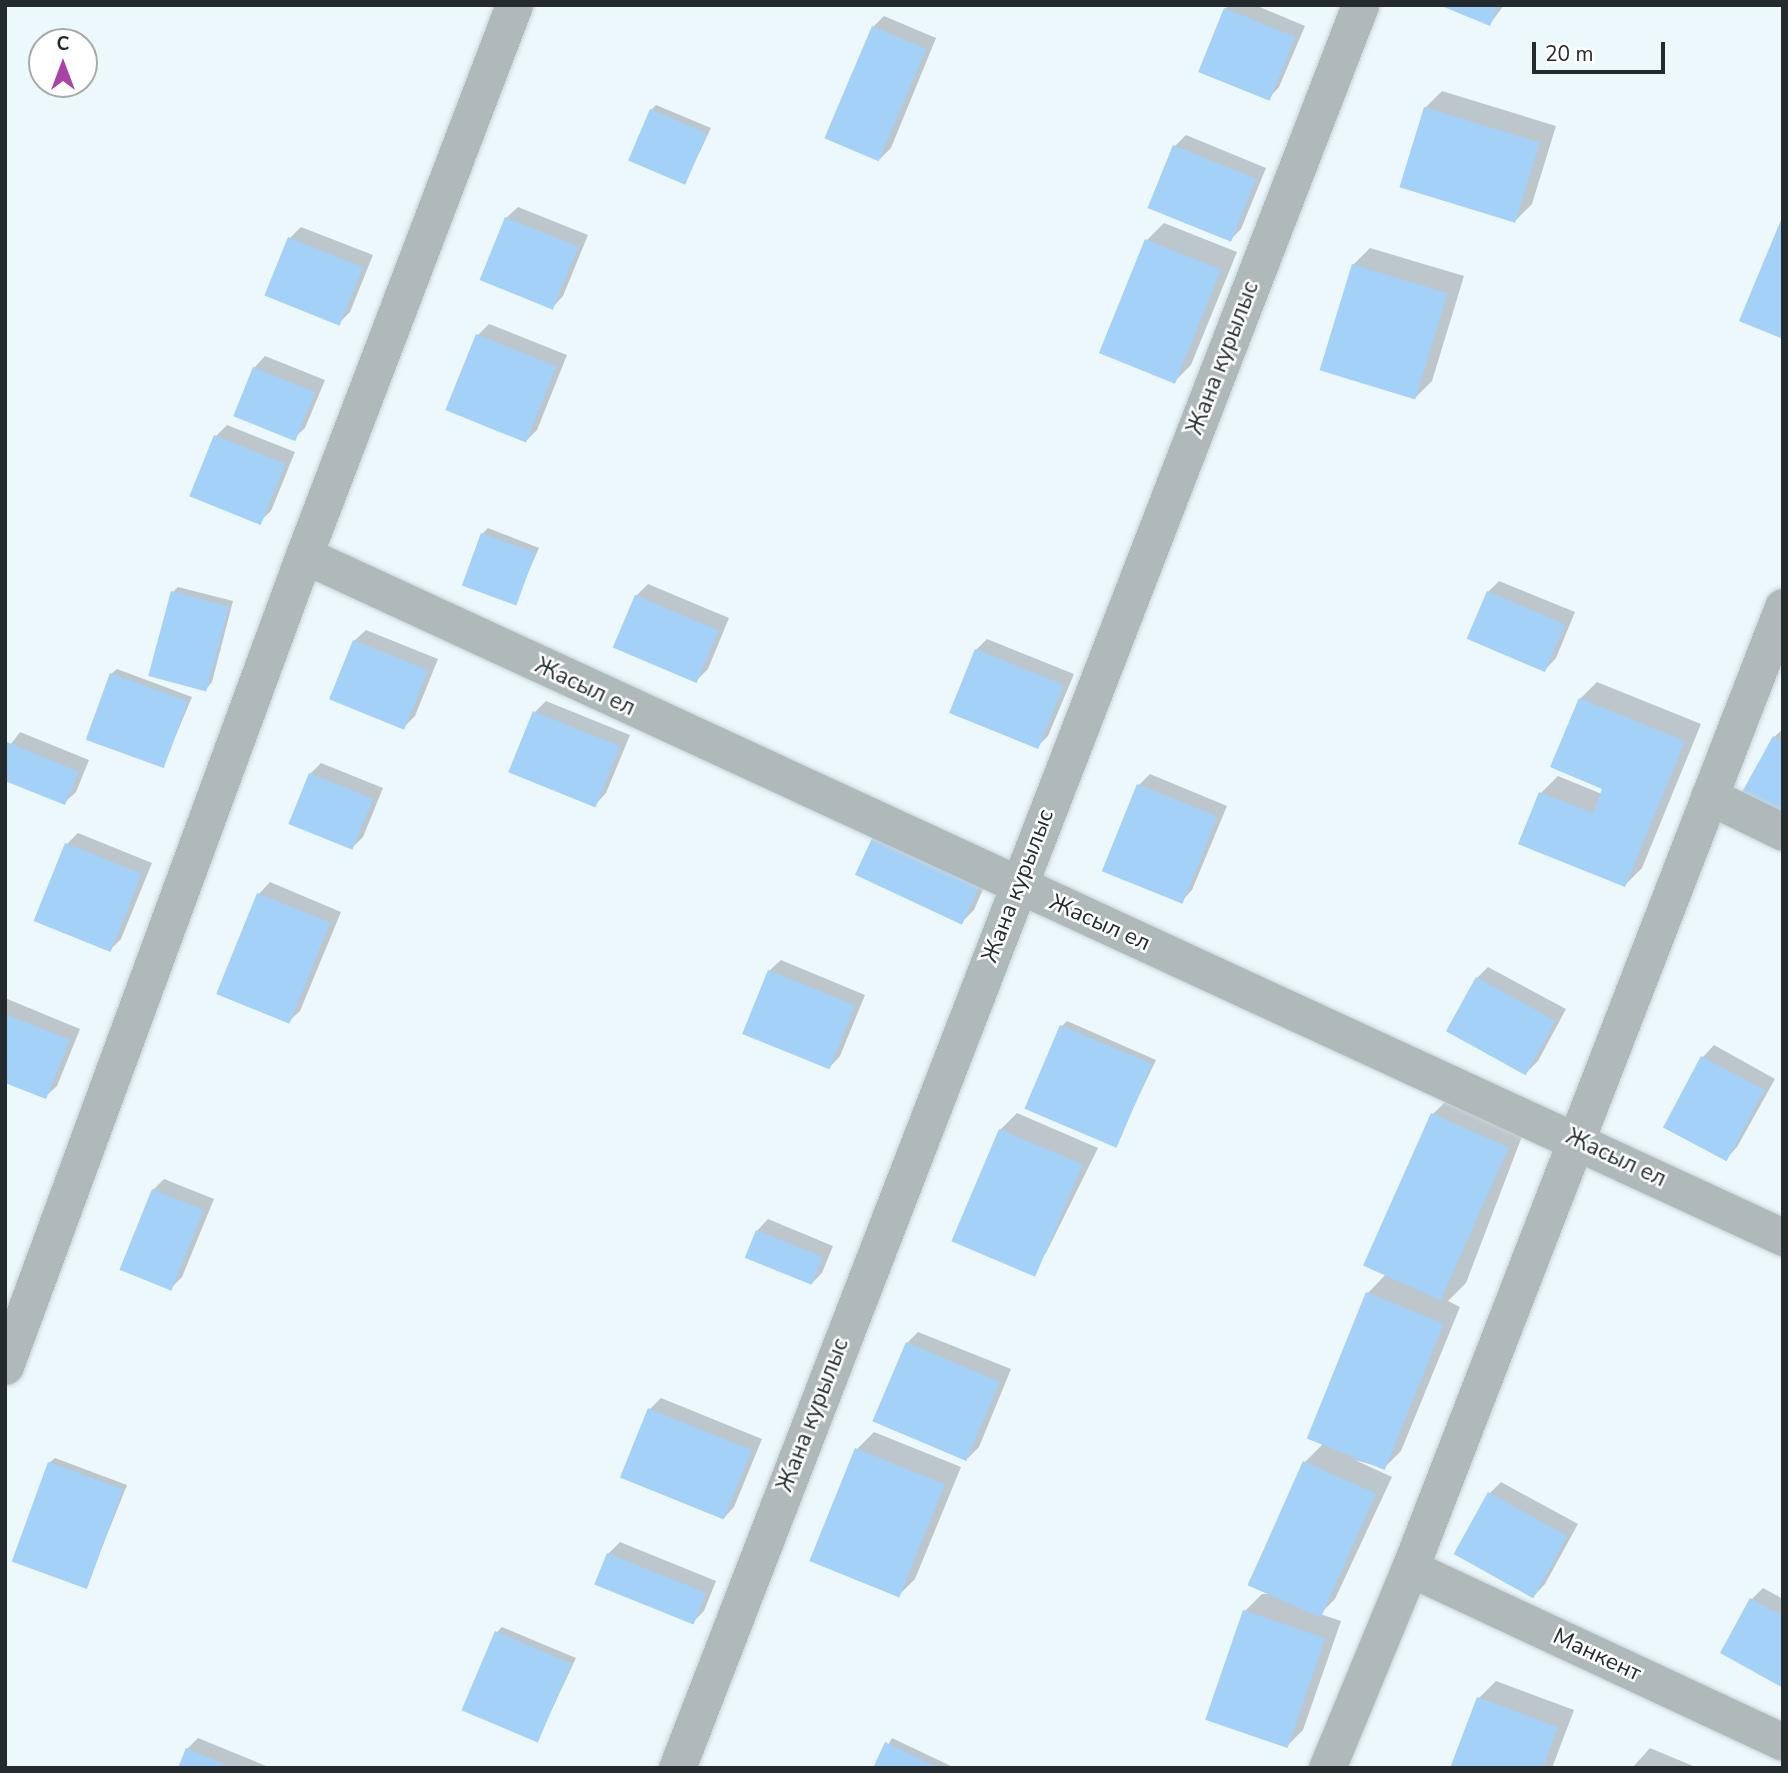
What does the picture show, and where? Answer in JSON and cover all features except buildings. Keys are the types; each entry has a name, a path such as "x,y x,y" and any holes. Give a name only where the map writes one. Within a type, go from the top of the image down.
{"street":[{"path":"5,1366 304,555 514,5"},
{"name":"Жана курылыс","path":"677,1768 1360,5"},
{"name":"Жасыл ел","path":"304,555 1017,886 1577,1139 1783,1237"},
{"path":"1327,1768 1410,1568 1783,607"},
{"path":"1709,796 1783,832"},
{"name":"Манкент","path":"1410,1568 1783,1742"}]}
